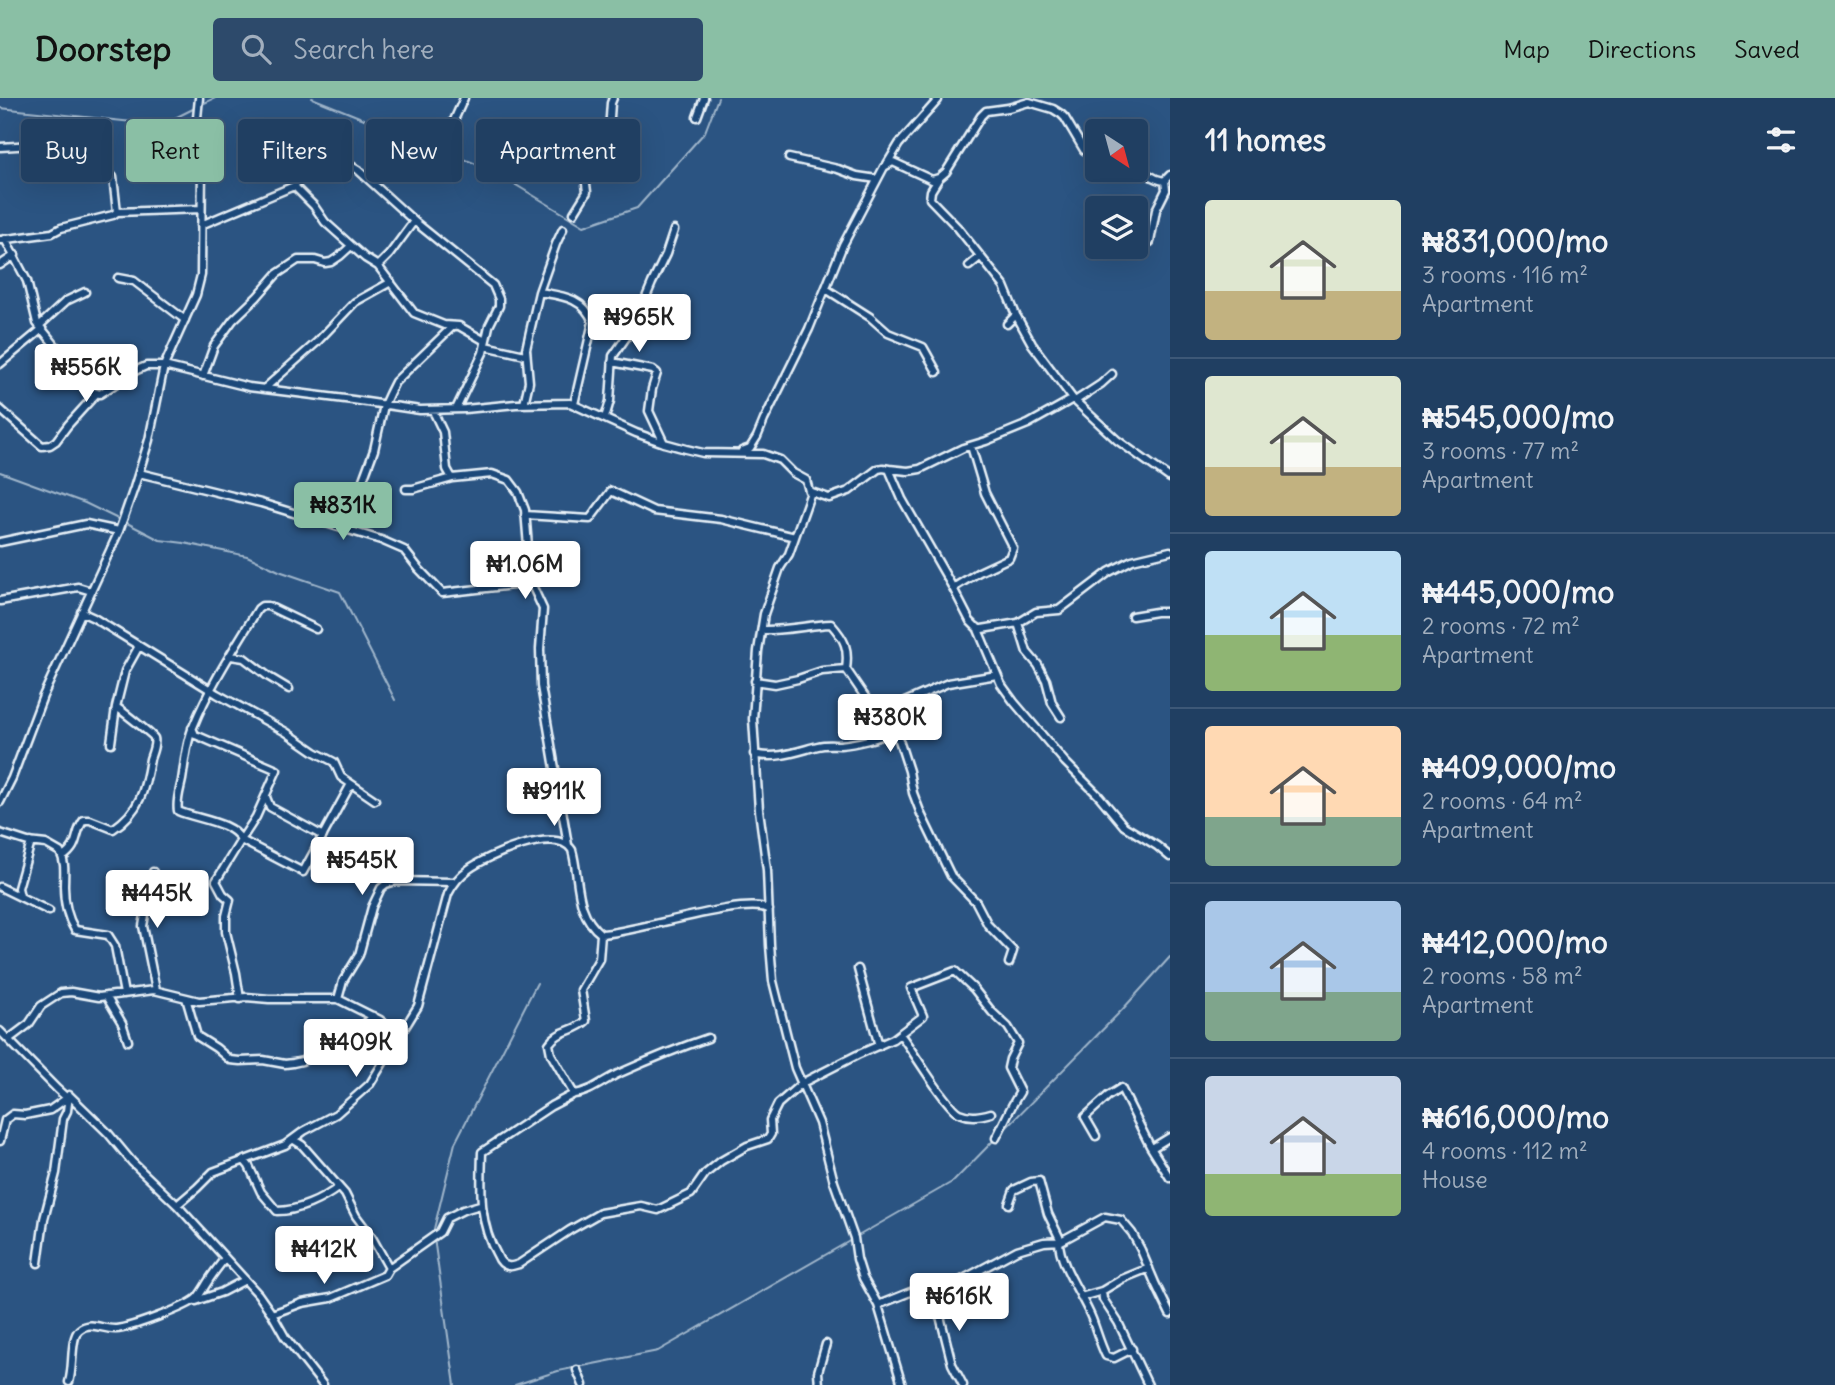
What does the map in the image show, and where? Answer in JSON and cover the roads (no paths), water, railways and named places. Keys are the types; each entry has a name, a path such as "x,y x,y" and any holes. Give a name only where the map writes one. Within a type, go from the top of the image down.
{"street":[{"path":"0,802 43,696 120,529 149,440 164,366 196,295 201,275 202,159 197,118 199,98"},
{"path":"455,119 464,98"},
{"path":"574,213 587,192 582,151 608,145 613,98"},
{"path":"697,117 704,98"},
{"path":"737,453 750,448 757,437 809,329 843,245 877,179 899,144 938,100"},
{"path":"1085,150 1062,114 1053,109 1025,102 1008,108 989,110 984,113 946,172 939,178 931,191 931,202 958,228 1004,286 1016,315 1047,366 1074,400 1117,440 1170,478"},
{"path":"0,147 21,146"},
{"path":"789,158 877,179"},
{"path":"887,164 893,162 932,180 939,178"},
{"path":"352,166 493,285 500,302 489,326 483,353 456,409"},
{"path":"1148,175 1156,180 1168,178 1166,190 1156,210 1150,242"},
{"path":"113,177 117,212"},
{"path":"201,225 294,186 298,182"},
{"path":"294,186 314,206 325,222 378,266 414,313 444,325 459,327 485,343 525,355"},
{"path":"3,240 52,233 117,212 201,209"},
{"path":"378,266 414,221"},
{"path":"524,404 529,382 525,355 539,292 563,229"},
{"path":"605,418 610,401 612,362 616,350 634,326 674,230"},
{"path":"3,240 15,255 27,281 37,323 96,394"},
{"path":"203,376 214,346 233,320 277,274 298,260 331,262 351,246"},
{"path":"0,265 15,255"},
{"path":"969,266 980,257"},
{"path":"118,278 134,281 185,320"},
{"path":"264,389 317,342 355,302 391,282"},
{"path":"826,289 888,332 922,347 937,372"},
{"path":"0,364 66,301 85,292"},
{"path":"539,292 576,302 588,311 593,322 574,404"},
{"path":"1006,324 1016,315"},
{"path":"345,528 374,450 384,405 395,382 453,326"},
{"path":"612,362 656,372 649,411 664,443"},
{"path":"0,409 41,446 50,445 96,394 146,366 164,366 264,389 433,411 561,402 574,404 664,443 703,453 763,454 780,460 793,473 806,480 809,491 830,498 849,491 877,470 920,469 1028,424 1101,384 1112,374"},
{"path":"433,411 443,432 447,469 452,478"},
{"path":"953,588 1009,558 1013,548 985,494 971,446"},
{"path":"889,469 902,499 970,621 978,629 1018,623 1036,612 1059,611 1109,572 1132,560 1170,551"},
{"path":"139,473 261,503 345,528 404,550 442,593 531,583"},
{"path":"406,489 452,478 492,474 509,480 518,492 525,515 531,583 543,610 541,686 568,845 573,855 579,898 596,930 601,934 627,931 735,907 766,908"},
{"path":"525,515 590,519 611,491 654,511 721,519 795,537"},
{"path":"811,492 764,614 755,681 754,754 767,870 769,898 766,908 773,981 795,1068 819,1122 834,1182 853,1233 857,1259 863,1278 878,1305 902,1385"},
{"path":"0,542 86,524 120,529"},
{"path":"0,601 78,587 91,591"},
{"path":"316,629 268,606 258,609 209,690 192,729 177,809 235,831 242,840 303,872 351,784"},
{"path":"81,612 334,762 341,777 375,800"},
{"path":"1132,616 1170,612"},
{"path":"1018,623 1027,652 1046,680 1052,703 1061,717"},
{"path":"762,630 780,631 807,625 831,624 842,636 849,653 846,668 874,710 893,731 902,748 913,793 930,835 951,876 976,902 988,925 1013,951 1009,963"},
{"path":"976,625 1001,684 1014,702 1124,826 1170,857"},
{"path":"111,743 125,671 139,646"},
{"path":"231,656 244,658 289,689"},
{"path":"755,681 775,684 822,671 846,668"},
{"path":"874,710 900,704 948,683 997,675"},
{"path":"63,857 71,851 83,820 113,829 122,823 136,807 148,779 155,740 153,734 116,707"},
{"path":"192,729 198,736 277,770 256,817 216,881 230,900 226,932 240,999"},
{"path":"754,754 765,757 829,744 842,745 893,731"},
{"path":"266,797 270,807 323,836"},
{"path":"0,833 46,844 60,852 63,857 65,900 71,925 75,930 108,935 114,946 124,994"},
{"path":"177,1205 213,1172 294,1140 304,1131 336,1114 370,1084 418,1006 448,894 454,882 470,869 519,845 561,841 568,845"},
{"path":"20,896 18,888 31,842"},
{"path":"153,872 151,900 143,926 156,990"},
{"path":"338,999 343,981 359,955 372,907 381,888 396,881 454,882"},
{"path":"0,887 49,911"},
{"path":"574,1094 551,1054 549,1044 554,1036 580,1027 586,1021 581,990 599,960 601,934"},
{"path":"858,969 879,1046"},
{"path":"708,1038 641,1063 583,1093 574,1094 551,1106 482,1152 480,1205 492,1248 501,1263 509,1267 519,1264 600,1213 641,1206 658,1210 691,1194 705,1174 721,1161 747,1146 768,1139 771,1134 770,1120 778,1104 802,1083 893,1040 923,1016 911,988 955,971 1008,1027 1018,1043 1008,1068 1020,1092 996,1138"},
{"path":"9,1039 29,1024 40,1006 61,993 71,992 92,997 156,990 208,1002 246,997 338,999 373,1016 400,1036"},
{"path":"106,996 122,1023 128,1041"},
{"path":"186,998 197,1036 230,1060 240,1061 263,1060 285,1064 302,1061 347,1042 373,1016"},
{"path":"0,1031 108,1133 132,1162 177,1205 245,1280 323,1385"},
{"path":"900,1034 936,1087 957,1112 976,1117 991,1113"},
{"path":"1096,1136 1085,1117 1121,1088 1170,1178"},
{"path":"0,1141 5,1120 13,1114 25,1115 50,1110 68,1096"},
{"path":"38,1264 68,1096"},
{"path":"1152,1148 1170,1137"},
{"path":"294,1140 302,1145 345,1194 388,1268"},
{"path":"244,1160 261,1192 276,1211 290,1210 316,1201 339,1187"},
{"path":"1009,1204 1014,1190 1039,1181 1048,1214 1060,1241 1061,1257 1106,1356 1114,1358 1132,1349"},
{"path":"272,1314 302,1303 331,1298 385,1275 388,1268 440,1232 447,1218 480,1205"},
{"path":"878,1305 923,1287 933,1288 957,1283 1017,1250 1044,1242 1060,1241 1105,1217 1121,1220 1132,1233 1170,1314"},
{"path":"191,1302 203,1291 225,1258"},
{"path":"1081,1297 1102,1292 1122,1279 1149,1268"},
{"path":"68,1384 73,1368 74,1337 78,1330 92,1325 116,1329 126,1327 222,1292 245,1280"},
{"path":"933,1288 951,1364 963,1385"},
{"path":"1102,1292 1148,1385"},
{"path":"819,1385 818,1372 826,1344"},
{"path":"577,1370 583,1385"}],"waterway":[{"path":"200,105 215,98"},
{"path":"312,98 491,170 584,226 637,208 705,132 718,98"},
{"path":"0,108 161,125 195,108"},
{"path":"0,472 85,503 120,520"},
{"path":"125,522 160,540 247,556 279,571 340,592 395,700"},
{"path":"1004,1130 1170,957"},
{"path":"433,1233 455,1143 537,983"},
{"path":"858,1236 954,1181 995,1139"},
{"path":"434,1238 455,1385"},
{"path":"515,1385 558,1371 658,1351 853,1239"}]}
